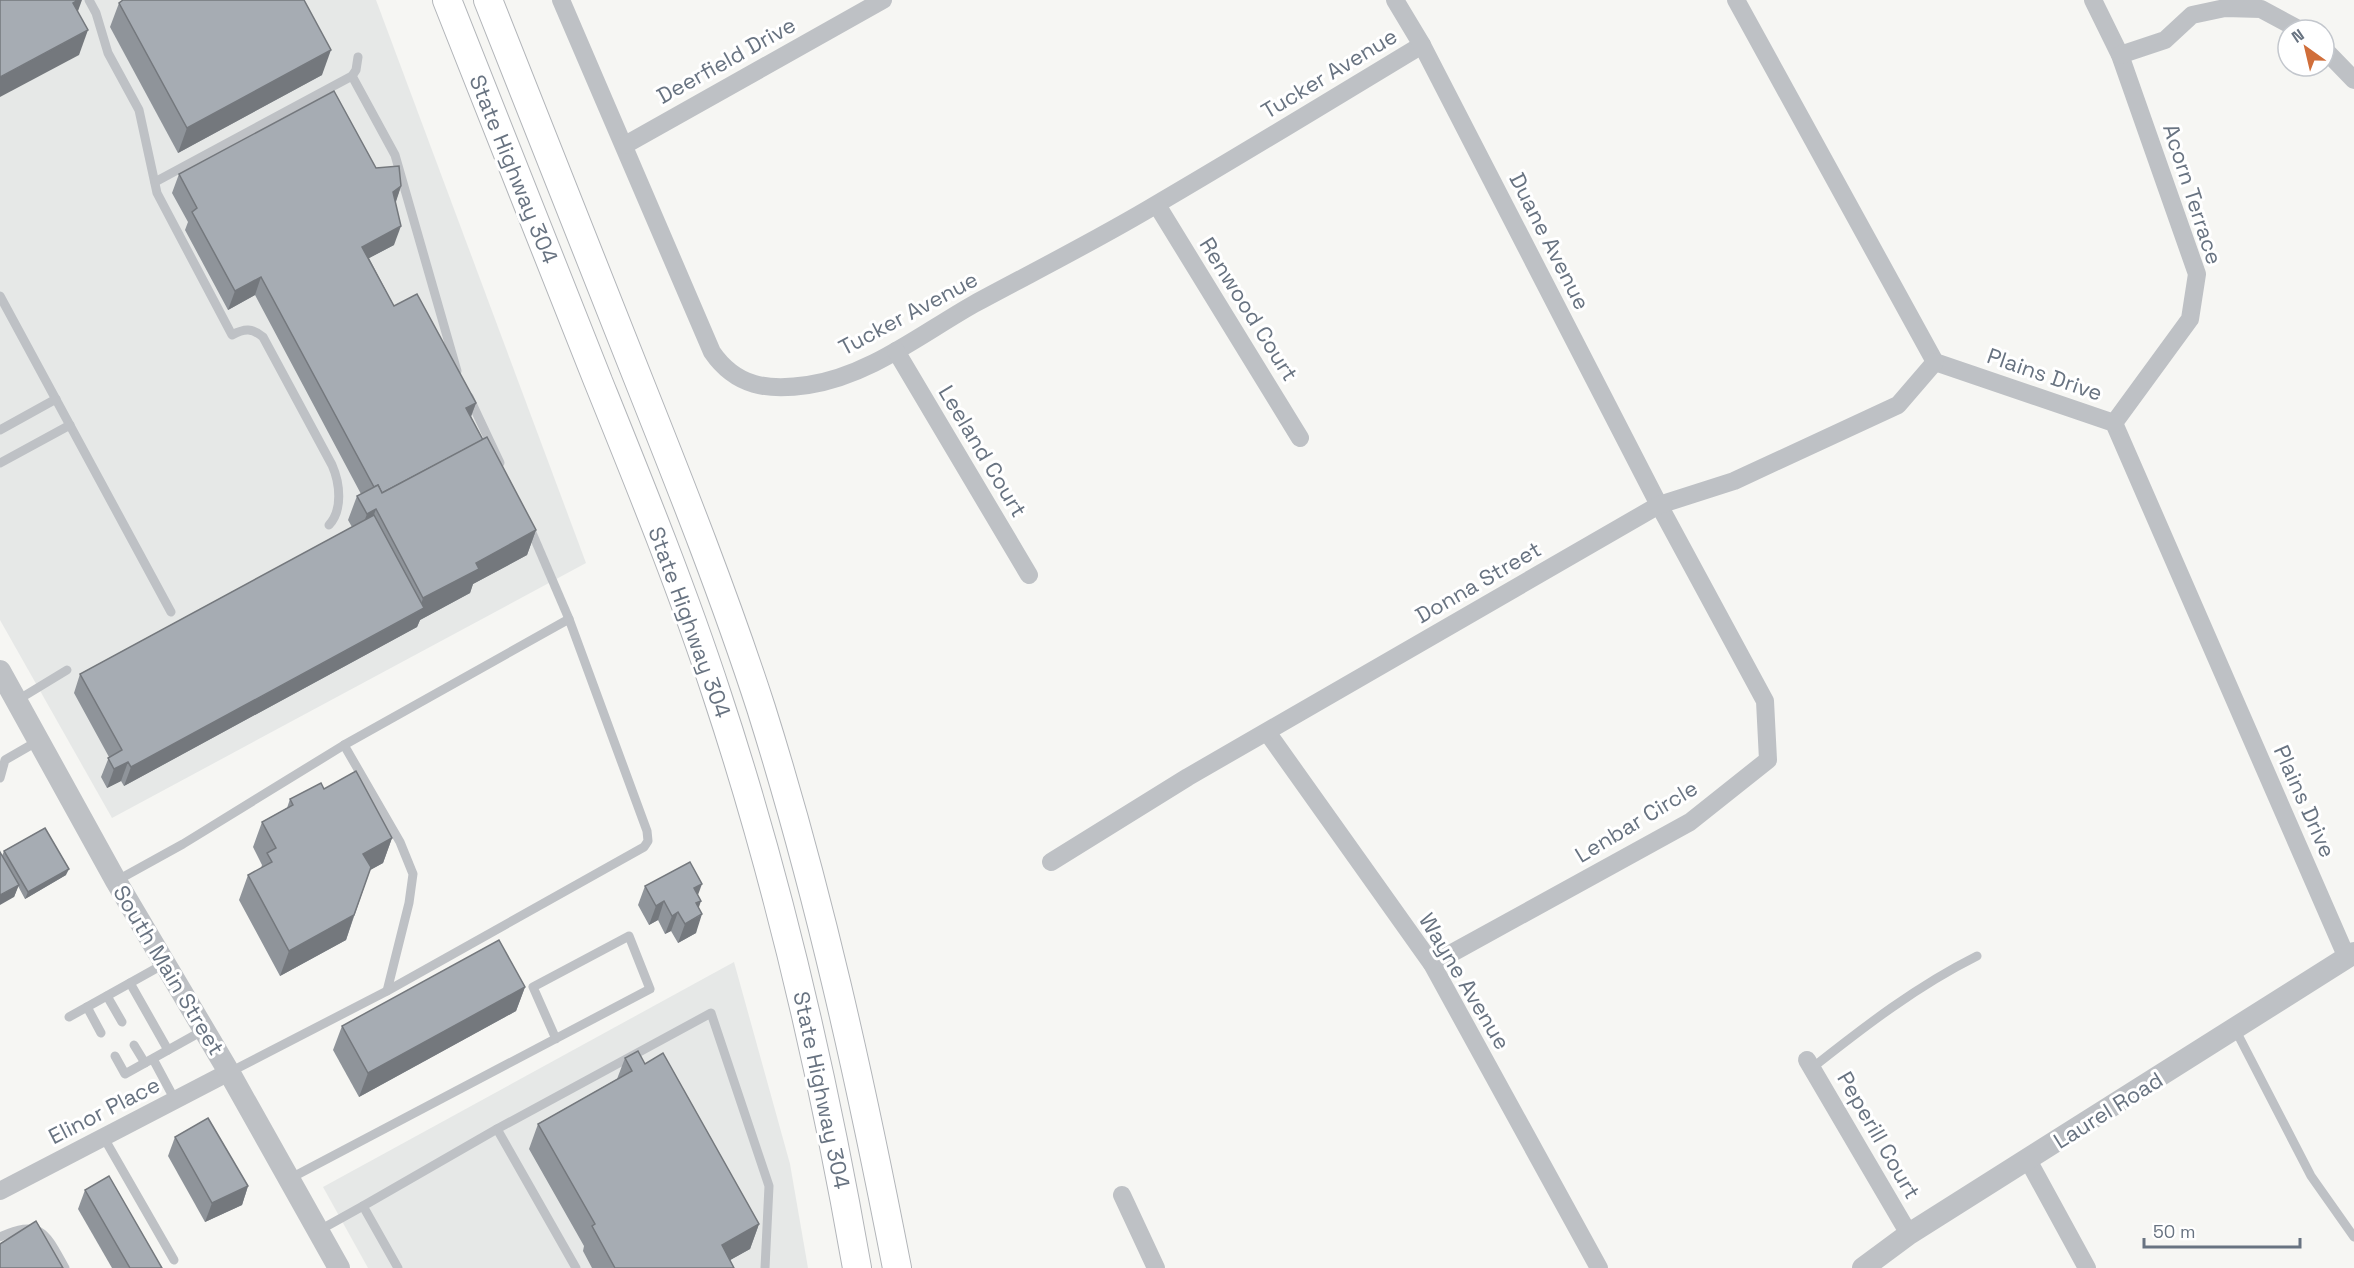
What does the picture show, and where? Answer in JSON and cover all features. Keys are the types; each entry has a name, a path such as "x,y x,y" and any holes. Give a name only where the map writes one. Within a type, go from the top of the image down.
{"main road":[{"name":"State Highway 304","path":"447,0 655,523 717,695 791,949 824,1096 857,1268"},
{"name":"State Highway 304","path":"488,0 690,509 736,633 760,706 804,851 835,972 862,1091 897,1268"}],"street":[{"name":"Tucker Avenue","path":"561,0 625,145 704,336 716,358 731,374 754,385 771,387 808,385 851,373 896,351 974,305 1157,205 1422,45"},
{"name":"Deerfield Drive","path":"625,145 883,0"},
{"name":"Duane Avenue","path":"1395,0 1422,45 1659,505"},
{"path":"1736,0 1935,362"},
{"name":"Acorn Terrace","path":"2093,0 2120,55 2198,274 2190,318 2114,423"},
{"path":"2120,55 2165,40 2192,15 2225,8 2261,9 2278,18"},
{"path":"2336,61 2354,80"},
{"name":"Renwood Court","path":"1157,205 1300,438"},
{"name":"Leeland Court","path":"896,351 1029,575"},
{"name":"Plains Drive","path":"1935,362 2114,423 2350,956"},
{"name":"Donna Street","path":"1051,862 1188,777 1659,505 1734,482 1898,405 1935,362"},
{"name":"Lenbar Circle","path":"1432,964 1690,822 1768,760 1766,700 1659,505"},
{"name":"South Main Street","path":"0,671 116,881 229,1072 339,1268"},
{"name":"Wayne Avenue","path":"1267,732 1432,964 1599,1268"},
{"name":"Laurel Road","path":"1863,1268 1909,1234 2350,956"},
{"name":"Peperill Court","path":"1810,1064 1909,1234"},
{"name":"Elinor Place","path":"0,1191 229,1072"},
{"path":"2028,1160 2087,1268"},
{"path":"1122,1196 1155,1268"}],"lane":[{"path":"89,0 96,13 108,52 140,110 157,192 232,334 248,328 263,337 332,465 338,486 338,509 329,525"},
{"path":"155,182 352,76 356,70 358,57"},
{"path":"352,76 395,155 454,364 502,468"},
{"path":"0,296 171,612"},
{"path":"0,430 56,399"},
{"path":"0,463 70,425"},
{"path":"229,1072 387,991 644,847 648,841 647,831 569,619 527,520"},
{"path":"116,881 183,844 344,745 569,619"},
{"path":"16,700 67,670"},
{"path":"0,778 5,760 38,741"},
{"path":"344,745 371,790 413,874 409,903 387,991"},
{"path":"289,1179 556,1039 650,989 629,936 533,987 556,1039"},
{"path":"1810,1064 1943,973 1977,956"},
{"path":"69,1017 165,963"},
{"path":"130,983 168,1050"},
{"path":"107,996 122,1022"},
{"path":"87,1007 101,1033"},
{"path":"318,1231 497,1129 711,1013 769,1186 765,1268"},
{"path":"2235,1029 2311,1176 2354,1237"},
{"path":"115,1056 125,1074 204,1030"},
{"path":"134,1045 149,1061 176,1100"},
{"path":"497,1129 576,1268"},
{"path":"104,1138 174,1260"},
{"path":"363,1206 398,1268"},
{"path":"0,1237 29,1227 40,1231 51,1243 65,1268"}],"shaded area":[{"path":"0,0 376,0 586,563 112,818 0,620"},
{"path":"734,962 790,1164 808,1268 368,1268 323,1187"}],"building":[{"path":"0,0 78,0 73,3 88,30 0,77"},
{"path":"123,0 304,0 331,50 187,128 119,3"},
{"path":"334,91 376,168 399,166 401,186 393,192 401,226 362,247 394,306 417,294 476,403 466,408 483,440 382,493 378,485 374,487 261,277 235,291 192,212 197,208 179,174"},
{"path":"487,437 536,530 476,563 479,569 423,598 376,509 367,514 357,496 378,485 382,493"},
{"path":"374,515 424,608 131,767 128,762 114,769 108,758 122,750 80,674"},
{"path":"356,771 392,838 363,854 371,867 354,915 289,951 248,875 272,862 267,853 276,848 262,822 293,805 290,799 321,783 324,789"},
{"path":"45,828 69,869 28,892 4,851"},
{"path":"0,852 19,885 0,895"},
{"path":"690,862 702,884 694,888 701,901 696,903 702,914 685,924 678,912 672,916 664,901 656,906 645,886"},
{"path":"499,940 525,987 368,1073 342,1026"},
{"path":"638,1051 645,1064 663,1053 759,1224 722,1245 734,1268 615,1268 592,1226 595,1224 538,1124 632,1071 625,1058"},
{"path":"208,1118 248,1186 212,1203 175,1137"},
{"path":"109,1176 162,1268 130,1268 85,1190"},
{"path":"36,1221 63,1268 0,1268 0,1244"}]}
